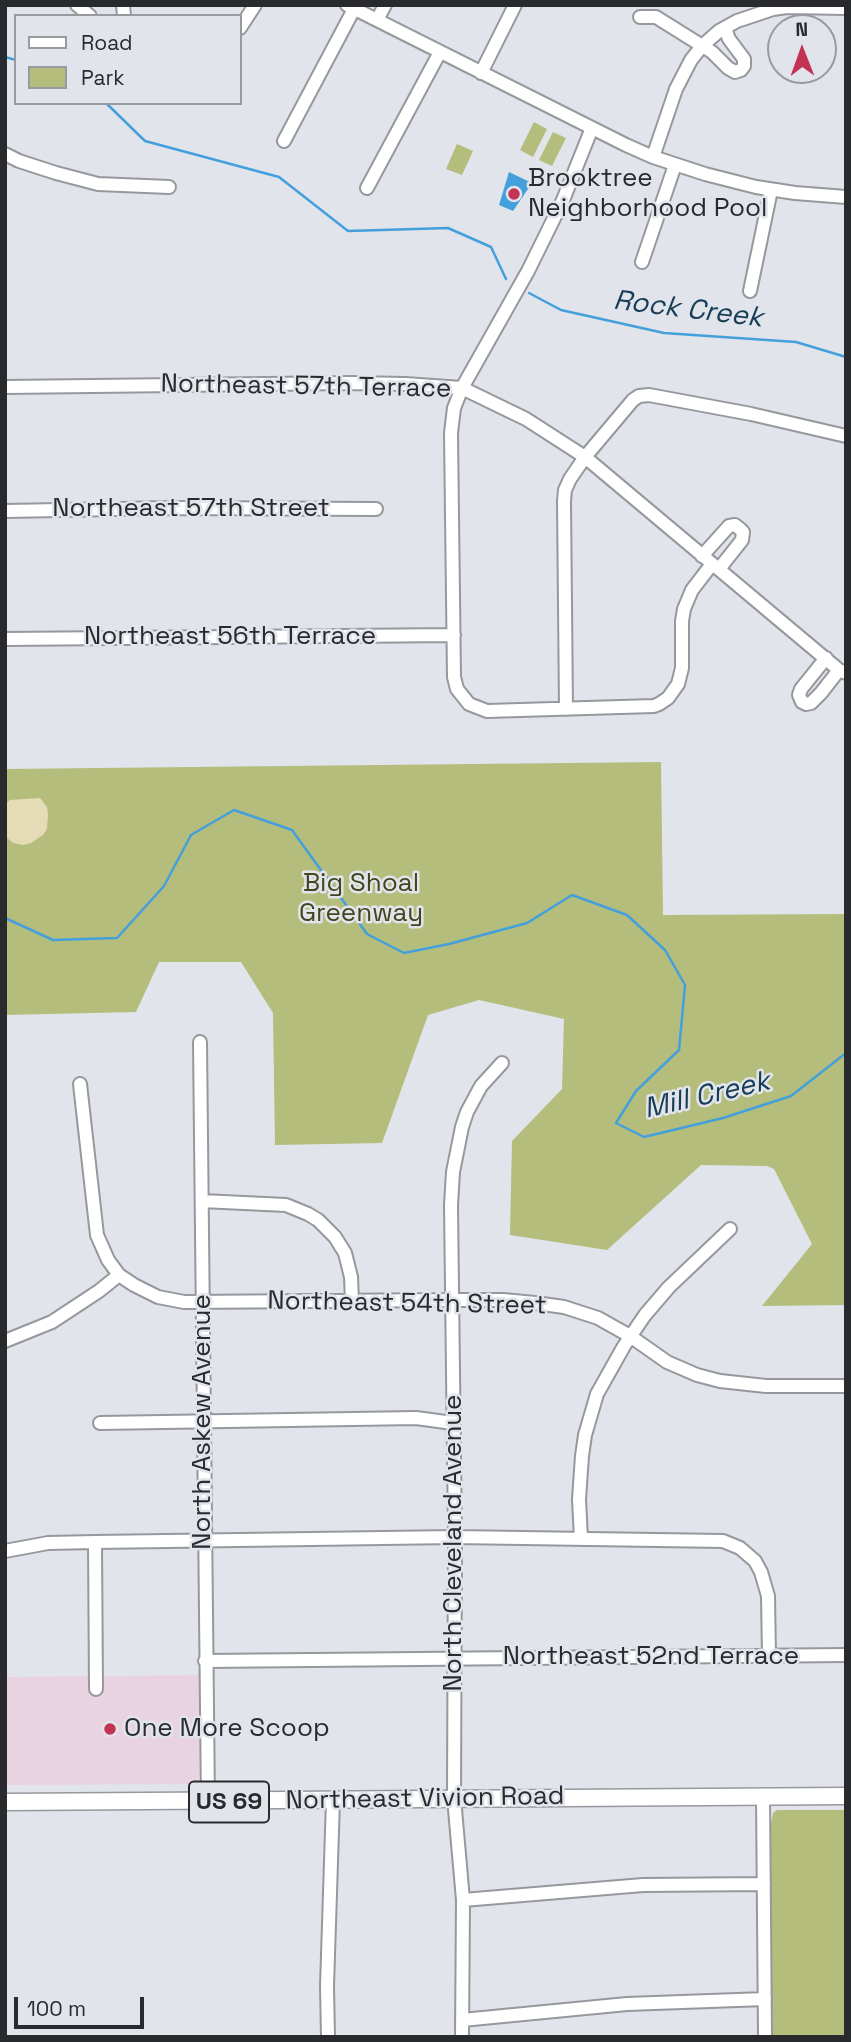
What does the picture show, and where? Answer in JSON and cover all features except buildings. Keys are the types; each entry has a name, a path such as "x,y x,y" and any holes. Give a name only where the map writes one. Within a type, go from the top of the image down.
{"main road":[{"name":"Northeast Vivion Road","path":"5,1802 846,1796"}],"street":[{"path":"242,25 255,5"},
{"path":"377,20 385,5"},
{"path":"481,72 515,5"},
{"path":"284,141 350,7 653,157 735,183 771,190 846,197"},
{"path":"653,157 676,89 691,60 719,31 737,21 773,9 846,8"},
{"path":"640,17 656,17 712,52 728,68 735,72 741,71 744,59 724,29"},
{"path":"367,188 440,52"},
{"path":"592,128 563,200 528,271 461,388 454,408 451,433 454,677 461,695 474,708 486,711 654,706 664,701 674,692 681,674 684,609 692,590 711,563"},
{"path":"5,154 31,165 98,184 169,187"},
{"path":"642,262 675,165"},
{"path":"750,291 771,190"},
{"name":"Northeast 57th Terrace","path":"5,387 352,383 461,388 526,419 585,457 843,671"},
{"path":"566,709 564,496 570,479 585,457 639,396 649,395 751,414 846,436"},
{"name":"Northeast 57th Street","path":"5,511 376,509"},
{"name":"Northeast 56th Terrace","path":"5,639 454,635"},
{"path":"826,658 801,689 799,695 803,702 811,703 843,671"},
{"name":"North Askew Avenue","path":"200,1042 208,1802"},
{"name":"North Cleveland Avenue","path":"462,2037 463,1900 454,1798 456,1658 451,1205 461,1126 481,1086 502,1063"},
{"path":"5,1341 52,1322 119,1275 108,1260 95,1225 80,1084"},
{"path":"202,1201 286,1205 318,1220 335,1237 345,1253 351,1277 352,1301"},
{"path":"581,1539 579,1478 588,1425 597,1394 630,1336 669,1287 730,1229"},
{"name":"Northeast 54th Street","path":"119,1275 158,1297 184,1302 503,1300 564,1307 598,1318 667,1362 697,1376 765,1386 846,1386"},
{"path":"100,1423 416,1418 453,1423"},
{"path":"5,1551 48,1543 95,1542 455,1537 723,1541 735,1545 755,1561 766,1584 769,1656"},
{"path":"95,1542 96,1689"},
{"name":"Northeast 52nd Terrace","path":"205,1661 846,1656"},
{"path":"763,1797 765,2037"},
{"path":"328,2037 333,1800"},
{"path":"463,1900 643,1885 764,1884"},
{"path":"462,2020 627,2004 765,1999"}],"shaded area":[{"path":"199,1675 200,1772 197,1784 5,1785 5,1677"}],"green space":[{"path":"534,122 547,129 533,157 520,150"},
{"path":"553,132 566,138 552,166 539,160"},
{"path":"457,144 473,151 462,175 446,169"},
{"name":"Big Shoal Greenway","path":"661,762 663,915 846,914 846,1305 762,1306 812,1244 774,1169 767,1166 701,1165 607,1250 510,1235 512,1141 562,1089 564,1019 479,1000 428,1015 382,1143 275,1145 273,1013 241,962 159,962 136,1012 5,1015 5,769"},
{"path":"777,1810 846,1810 846,2037 772,2037 770,1828 773,1813"}],"sand":[{"path":"40,798 47,807 47,829 31,843 13,843 6,837 5,804 10,800"}],"water":[{"name":"Brooktree Neighborhood Pool","path":"509,172 532,183 513,211 499,205"}],"waterway":[{"name":"Rock Creek","path":"5,57 14,59"},
{"name":"Rock Creek","path":"108,105 145,141 279,177 348,231 448,228 491,247 506,279"},
{"name":"Rock Creek","path":"529,293 561,310 664,333 796,342 846,357"},
{"name":"Mill Creek","path":"5,918 53,940 117,938 164,886 191,835 234,810 292,830 367,934 404,953 527,923 572,895 627,915 665,950 685,985 679,1050 636,1091 616,1123 644,1137 723,1118 791,1096 846,1053"}],"place":[{"name":"Brooktree Neighborhood Pool","path":"514,194"},
{"name":"One More Scoop","path":"110,1729"}]}
